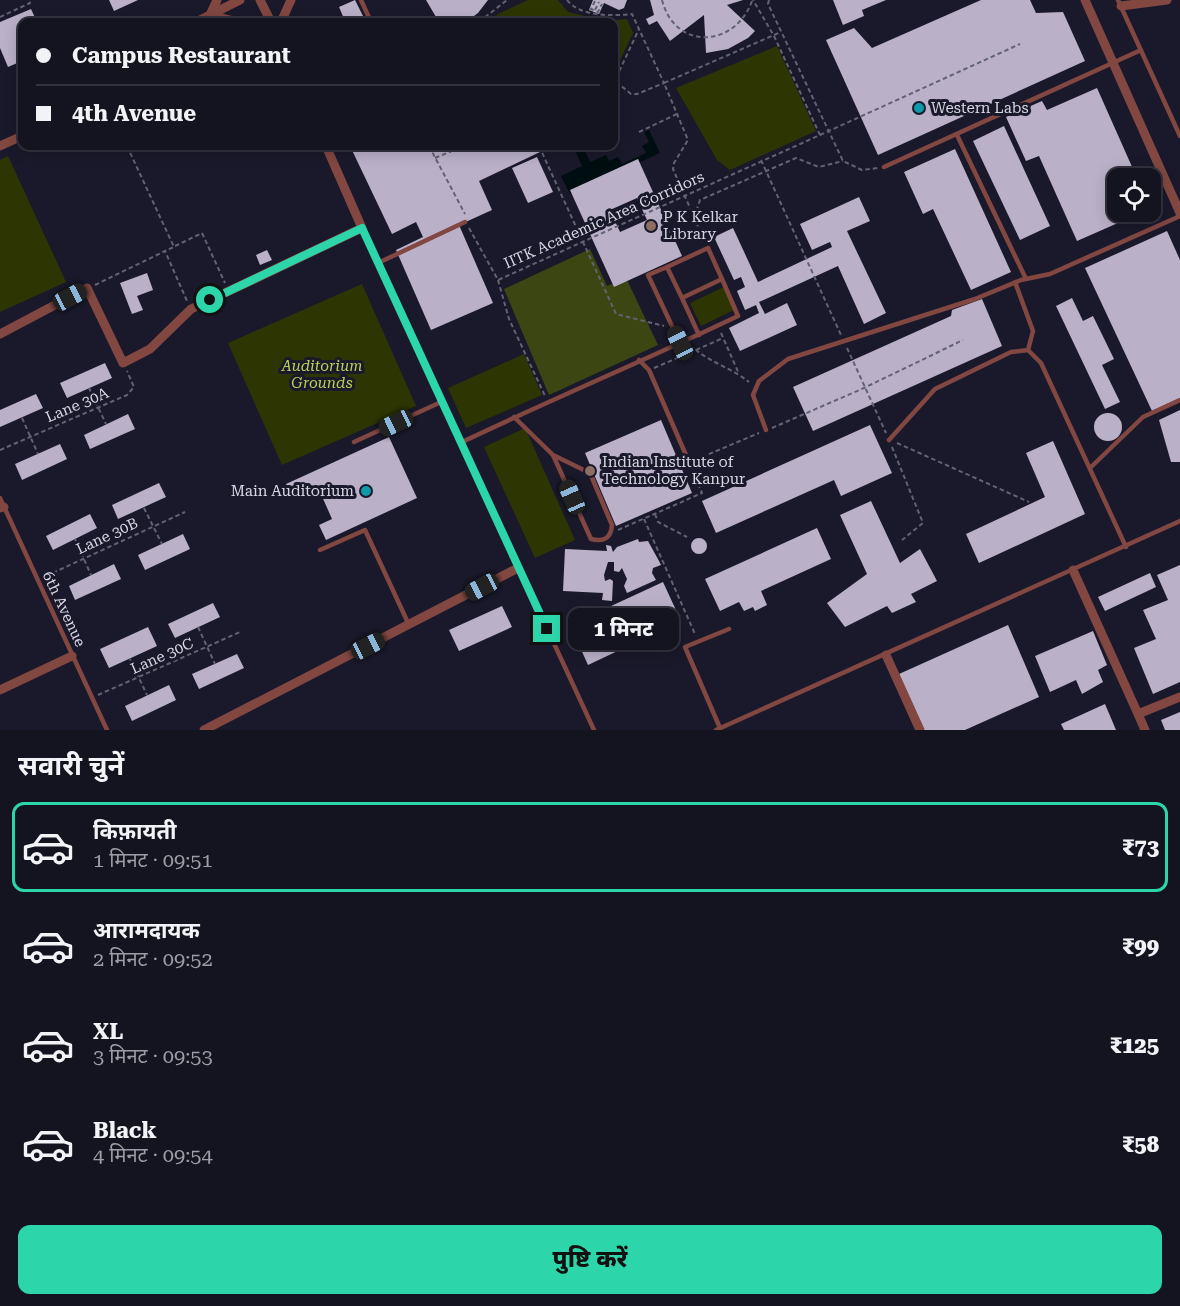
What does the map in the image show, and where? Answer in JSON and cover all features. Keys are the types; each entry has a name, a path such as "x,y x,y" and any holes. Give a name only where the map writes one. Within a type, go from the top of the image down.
{"street":[{"path":"210,15 217,0"},
{"path":"204,18 240,0"},
{"path":"260,0 269,18"},
{"path":"283,18 291,0"},
{"path":"1085,0 1180,214"},
{"path":"1120,3 1167,0"},
{"path":"210,15 222,18"},
{"path":"0,146 18,138"},
{"path":"0,334 87,288 123,363 150,350 191,309 362,228 328,150"},
{"path":"204,730 518,568"},
{"path":"1074,570 1145,730"},
{"path":"886,655 920,730"},
{"path":"0,690 72,656"},
{"path":"1138,714 1180,696"}],"lane":[{"path":"361,0 369,18"},
{"path":"1120,3 1180,136"},
{"path":"884,167 1141,50"},
{"path":"957,135 1026,279"},
{"path":"766,430 753,395 759,381 788,359 975,299 1015,282 1050,274 1180,214"},
{"path":"378,263 465,222"},
{"path":"362,228 594,730"},
{"path":"460,443 514,417 699,335 738,316 708,248 648,276 680,343"},
{"path":"667,267 699,335"},
{"path":"682,298 722,279"},
{"path":"1015,282 1034,331 1028,350"},
{"path":"889,440 935,388 1011,352 1028,350"},
{"path":"1028,350 1041,363 1126,547"},
{"path":"639,360 649,370 689,462"},
{"path":"1090,468 1143,417 1180,400"},
{"path":"354,442 441,402"},
{"path":"514,417 553,455 590,473 612,525 612,533 600,542 591,539 553,455"},
{"name":"6th Avenue","path":"1,504 107,730"},
{"path":"729,628 686,647 718,729 1180,521"},
{"path":"320,550 365,530 409,625"}],"path":[{"path":"0,17 30,3 28,0"},
{"path":"484,18 507,0"},
{"path":"567,0 572,7 610,16 632,14 688,140 674,163 674,169 708,248"},
{"path":"662,0 669,16 679,28 693,35 709,38 724,34 737,26 747,14 753,0"},
{"path":"753,0 774,36 820,135"},
{"path":"769,0 768,4 781,33 843,161 862,170 884,167"},
{"path":"598,2 598,12 591,9 598,2"},
{"path":"618,72 639,29"},
{"path":"618,83 631,94 637,94 781,33"},
{"name":"IITK Academic Area Corridors","path":"431,150 468,221 465,222 498,280 1020,44"},
{"path":"639,132 677,114"},
{"path":"129,150 174,247"},
{"path":"435,158 454,150"},
{"path":"540,150 616,314 673,328"},
{"path":"694,219 700,200 796,158 819,167 843,161"},
{"path":"761,160 889,440 923,523 902,540"},
{"path":"87,288 202,233 228,291"},
{"path":"165,251 191,309"},
{"path":"498,280 509,319 547,402"},
{"path":"718,326 739,374"},
{"path":"649,370 723,338"},
{"path":"612,533 702,493 689,462 864,388 963,340"},
{"path":"696,350 708,359 739,374 756,388"},
{"name":"Lane 30A","path":"0,450 132,391 134,387 123,363"},
{"path":"89,388 106,424"},
{"path":"22,418 38,454"},
{"path":"889,440 1029,502"},
{"path":"144,508 162,544"},
{"name":"Lane 30B","path":"38,580 185,512"},
{"path":"655,514 658,522 687,537"},
{"path":"644,519 698,642"},
{"path":"75,539 91,575"},
{"path":"198,627 215,663"},
{"name":"Lane 30C","path":"93,698 240,632"},
{"path":"130,658 147,695"}],"green space":[{"path":"528,0 558,0 568,12 593,18 492,18"},
{"path":"627,19 633,33 618,65 618,20"},
{"path":"777,46 816,131 730,170 717,160 676,88"},
{"path":"8,156 66,282 0,312 0,160"},
{"path":"590,249 607,286 626,278 658,345 549,395 504,289"},
{"name":"Auditorium Grounds","path":"362,284 416,406 282,465 228,343"},
{"path":"724,287 734,310 701,326 690,303"},
{"path":"524,354 542,395 466,428 448,388"},
{"path":"525,428 575,540 535,558 484,447"}],"shaded area":[{"path":"649,130 660,153 570,194 561,176 582,166 575,150 585,150 590,162 606,155 609,161 618,157 622,164 646,153 642,146 649,142 644,132"}],"building":[{"path":"109,0 138,0 114,11"},
{"path":"355,0 364,18 344,18 339,7"},
{"path":"426,0 488,0 471,18 437,18"},
{"path":"593,0 627,0 624,8 619,10 604,3 599,14 589,10"},
{"path":"650,0 743,0 727,5 755,31 748,38 728,49 706,53 704,15 670,41 657,21 649,25 646,19 654,15"},
{"path":"833,0 886,0 862,10 864,16 843,25"},
{"name":"Western Labs","path":"981,0 1030,0 1036,13 1063,12 1085,61 878,155 826,40 854,28 872,48"},
{"path":"31,9 35,18 18,18 18,63 8,67 0,48 0,22"},
{"path":"1097,88 1133,168 1107,168 1107,222 1120,222 1077,241 1039,156 1026,161 1006,117 1042,101 1047,110"},
{"path":"1004,126 1050,226 1020,240 973,141"},
{"path":"955,149 1011,272 971,290 933,209 923,214 904,172"},
{"path":"352,150 539,150 540,152 479,181 492,210 459,225 493,303 431,330 396,250 423,237 416,222 392,234"},
{"path":"537,157 553,192 528,203 512,168"},
{"name":"P K Kelkar Library","path":"638,159 682,256 614,287 570,190","holes":["637,198 647,220 620,232 610,210"]},
{"path":"859,197 870,221 847,231 886,313 864,324 838,266 759,302 765,314 787,303 797,325 740,351 729,328 759,313 756,305 745,310 737,291 745,287 741,277 734,280 714,237 733,228 758,282 832,247 830,242 812,250 800,224"},
{"path":"1167,231 1180,260 1180,398 1152,411 1085,268"},
{"path":"267,250 272,260 260,265 256,255"},
{"path":"147,273 153,290 137,296 143,310 132,314 120,283"},
{"path":"1072,298 1083,321 1093,316 1114,359 1102,365 1120,402 1105,409 1056,306"},
{"path":"982,299 1002,346 813,431 793,387 951,316 952,310"},
{"path":"105,363 112,378 67,398 60,383"},
{"path":"36,394 43,408 0,427 0,410"},
{"path":"1180,410 1180,462 1171,462 1159,420"},
{"path":"1108,413 1118,417 1122,427 1118,437 1108,441 1098,437 1094,427 1098,417"},
{"path":"128,414 135,429 90,449 84,435"},
{"path":"661,420 692,493 616,526 585,453"},
{"path":"870,425 892,473 841,496 834,480 716,533 702,501"},
{"name":"Main Auditorium","path":"389,437 417,498 326,540 319,525 332,519 317,485 292,497 286,484"},
{"path":"1053,441 1085,514 979,563 966,534 1045,497 1026,453"},
{"path":"60,444 67,459 22,480 15,464"},
{"path":"159,483 166,497 118,519 112,505"},
{"path":"871,501 900,563 920,549 937,581 911,594 916,602 892,613 887,606 845,627 827,603 867,574 840,515"},
{"path":"90,514 97,528 53,550 46,536"},
{"path":"817,528 831,559 761,591 767,605 755,611 753,607 744,611 739,602 720,611 705,579"},
{"path":"183,534 190,549 145,570 138,555"},
{"path":"696,538 702,538 707,546 705,552 696,554 691,549 691,543"},
{"path":"638,539 639,542 648,541 661,565 653,568 652,573 656,580 627,593 624,586 627,579 622,568 619,572 614,571 614,562 608,562 604,575 605,581 610,579 613,581 612,601 602,600 603,593 563,591 565,549 607,551 606,545 611,546 613,552 617,547"},
{"path":"114,564 121,579 75,600 69,586"},
{"path":"1180,565 1180,682 1153,694 1134,648 1156,639 1143,610 1168,600 1157,575"},
{"path":"1150,573 1156,587 1105,611 1098,597"},
{"path":"663,582 681,621 588,665 570,625"},
{"path":"213,603 220,617 175,638 168,624"},
{"path":"502,606 512,627 459,651 449,630"},
{"path":"1008,625 1039,697 965,730 924,730 899,674"},
{"path":"148,627 157,646 109,668 100,649"},
{"path":"1093,631 1107,665 1098,670 1103,682 1082,694 1076,680 1050,692 1035,656"},
{"path":"237,654 244,668 199,689 192,674"},
{"path":"169,685 176,700 132,721 125,706"},
{"path":"1105,704 1116,730 1064,730 1061,724"},
{"path":"1180,712 1180,730 1165,730 1161,720"}],"place":[{"name":"Western Labs","path":"919,108"},
{"name":"P K Kelkar Library","path":"651,226"},
{"name":"Indian Institute of Technology Kanpur","path":"590,471"},
{"name":"Main Auditorium","path":"366,491"}],"route":[{"path":"210,300 362,228 547,629"}]}
